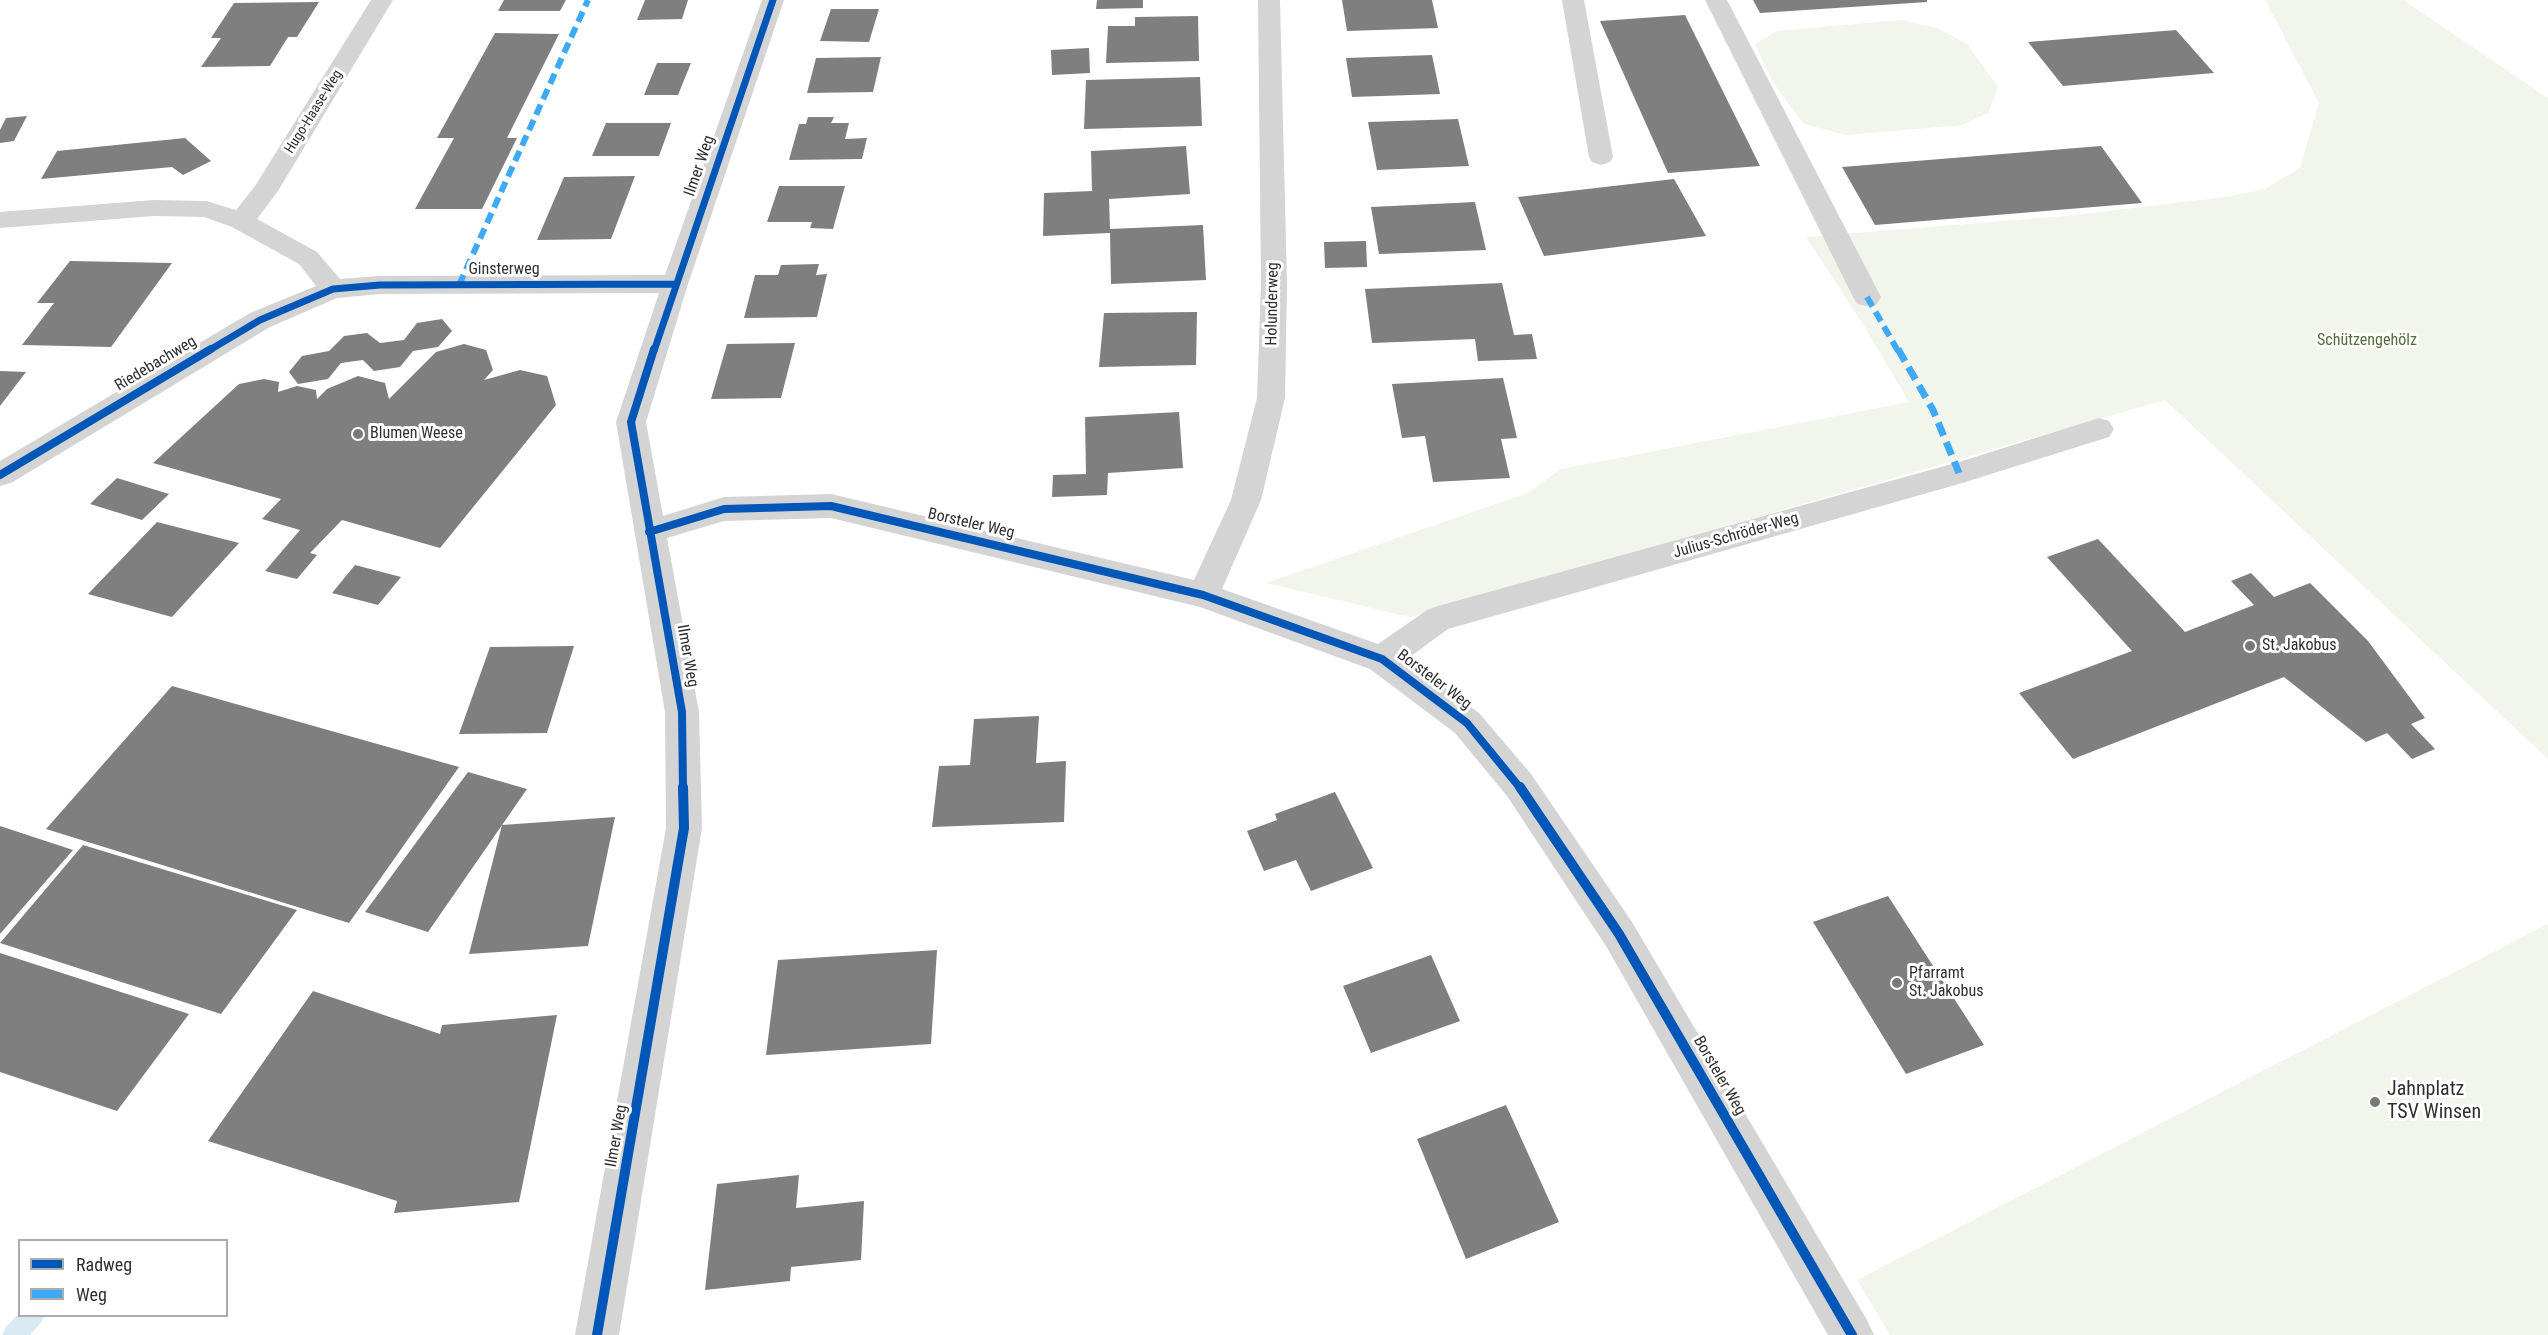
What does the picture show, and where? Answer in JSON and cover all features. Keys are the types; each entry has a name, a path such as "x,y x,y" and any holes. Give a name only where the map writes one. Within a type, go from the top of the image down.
{"street":[{"name":"Hugo-Haase-Weg","path":"241,221 265,191 382,0"},
{"name":"Ilmer Weg","path":"597,1335 659,985 684,828 682,712 649,532 632,422 675,284 773,0"},
{"name":"Holunderweg","path":"1203,595 1246,500 1271,398 1274,284 1269,0"},
{"path":"1573,0 1601,158"},
{"path":"1716,0 1867,297"},
{"path":"0,220 154,208 206,209 241,221 308,258 333,289"},
{"name":"Ginsterweg","path":"333,289 380,285 675,284"},
{"name":"Riedebachweg","path":"0,476 260,320 333,289"},
{"name":"Julius-Schröder-Weg","path":"1382,659 1438,619 1959,473 2099,429"},
{"name":"Borsteler Weg","path":"649,532 724,509 831,506 1203,595 1382,659 1467,723 1519,785 1619,934 1852,1335"}],"green space":[{"name":"Schützengehölz","path":"2265,0 2403,0 2548,98 2548,759 2165,400 1410,617 1266,583 1528,493 1561,469 1909,402 1864,326 1806,237 2066,216 2225,197 2265,189 2300,168 2319,103"},
{"path":"1901,20 1937,28 1967,44 1998,87 1988,113 1962,125 1846,135 1804,124 1772,81 1755,44 1777,31"},
{"name":"Jahnplatz TSV Winsen","path":"2548,924 2548,1335 1890,1335 1857,1280"}],"building":[{"path":"504,0 566,0 560,11 498,11"},
{"path":"645,0 688,0 682,19 637,20"},
{"path":"1097,0 1143,0 1143,8 1096,9"},
{"path":"1342,0 1432,0 1438,28 1347,31"},
{"path":"1753,0 1927,0 1927,2 1760,13"},
{"path":"319,2 297,37 288,37 270,66 201,67 221,38 211,38 234,3"},
{"path":"831,9 879,9 869,42 820,41"},
{"path":"1685,15 1760,166 1668,173 1600,21"},
{"path":"1198,16 1199,61 1106,63 1108,26 1135,26 1135,17"},
{"path":"2176,30 2214,73 2063,86 2028,42"},
{"path":"495,33 559,34 507,138 517,138 482,209 415,209 454,138 437,138"},
{"path":"1089,48 1090,73 1052,75 1051,50"},
{"path":"1432,55 1440,94 1352,97 1346,58"},
{"path":"881,57 873,92 807,93 816,58"},
{"path":"657,63 691,63 678,95 644,95"},
{"path":"1200,77 1202,126 1084,129 1086,80"},
{"path":"27,116 14,141 0,143 0,130 6,118"},
{"path":"808,117 834,117 831,123 849,123 845,139 867,138 862,159 789,160 799,124 806,124"},
{"path":"1458,119 1469,166 1377,170 1368,122"},
{"path":"606,123 671,123 659,156 592,156"},
{"path":"185,138 211,161 183,175 172,167 41,179 57,151"},
{"path":"1186,146 1190,194 1109,199 1110,229 1203,225 1206,280 1111,284 1110,233 1043,236 1044,193 1092,191 1091,151"},
{"path":"2101,146 2142,203 1875,225 1842,167"},
{"path":"635,176 611,239 537,240 564,177"},
{"path":"1674,179 1706,236 1544,256 1518,197"},
{"path":"779,186 845,186 833,229 810,228 812,222 767,222"},
{"path":"1475,202 1486,250 1379,254 1371,207"},
{"path":"1366,241 1367,267 1325,268 1324,242"},
{"path":"70,261 172,263 111,347 22,345 54,303 37,303"},
{"path":"819,264 816,275 827,274 817,317 744,318 755,275 778,275 781,265"},
{"path":"1502,283 1514,335 1532,334 1537,359 1478,361 1475,339 1372,343 1365,289"},
{"path":"1197,312 1196,365 1099,367 1104,313"},
{"path":"442,319 452,331 438,347 413,351 400,367 374,371 363,360 341,363 328,379 298,384 289,372 302,356 329,351 344,336 367,333 380,343 404,340 417,323"},
{"path":"795,343 781,398 711,399 727,344"},
{"name":"Blumen Weese","path":"464,344 486,350 493,370 484,380 520,370 547,376 556,405 440,548 342,520 310,553 317,555 297,579 265,571 300,530 262,519 281,499 153,463 239,384 264,379 279,382 278,392 297,386 316,390 317,399 327,389 358,376 385,383 389,399 436,352"},
{"path":"0,371 26,372 0,406"},
{"path":"1503,378 1517,438 1501,439 1510,478 1433,482 1425,436 1402,438 1392,384"},
{"path":"1179,412 1183,468 1108,473 1107,495 1052,497 1053,475 1086,474 1085,417"},
{"path":"117,478 169,494 142,520 90,504"},
{"path":"157,522 239,543 172,617 88,594"},
{"name":"St. Jakobus","path":"2098,539 2185,632 2254,605 2231,581 2251,573 2274,597 2310,583 2368,641 2425,718 2411,724 2435,749 2412,759 2387,733 2366,742 2284,677 2073,759 2019,693 2132,651 2047,557"},
{"path":"355,565 401,577 378,605 332,593"},
{"path":"574,646 547,733 459,734 490,647"},
{"path":"172,686 459,767 349,923 46,829"},
{"path":"1039,716 1036,763 1066,761 1064,822 932,827 939,766 970,765 974,719"},
{"path":"468,772 527,789 428,932 365,912"},
{"path":"1335,792 1373,868 1311,891 1296,860 1264,871 1247,831 1277,820 1275,814"},
{"path":"615,817 588,946 469,954 502,825"},
{"path":"0,826 73,850 0,934"},
{"path":"83,845 297,910 221,1014 0,943"},
{"name":"Pfarramt St. Jakobus","path":"1888,896 1984,1045 1906,1074 1813,922"},
{"path":"937,950 931,1044 766,1055 778,960"},
{"path":"0,953 189,1014 117,1111 0,1072"},
{"path":"1431,955 1460,1021 1371,1053 1343,986"},
{"path":"313,991 440,1034 442,1025 557,1015 519,1202 394,1213 397,1201 208,1141"},
{"path":"1506,1105 1559,1222 1466,1259 1417,1139"},
{"path":"799,1175 796,1208 864,1201 861,1260 791,1267 790,1281 705,1290 717,1184"}],"waterway":[{"path":"14,1335 31,1317"}],"marked path":[{"path":"459,285 588,0"},
{"path":"1867,297 1933,410 1959,473"}],"cycle path":[{"path":"597,1335 684,828 682,712 631,422 675,284 773,0"},
{"path":"0,475 260,320 333,289 380,285 675,284"},
{"path":"649,532 724,509 831,506 1203,595 1382,659 1467,723 1519,785 1619,934 1852,1335"}],"place":[{"name":"Blumen Weese","path":"358,434"},
{"name":"St. Jakobus","path":"2250,646"},
{"name":"Pfarramt St. Jakobus","path":"1897,983"},
{"name":"Jahnplatz TSV Winsen","path":"2375,1102"}]}
